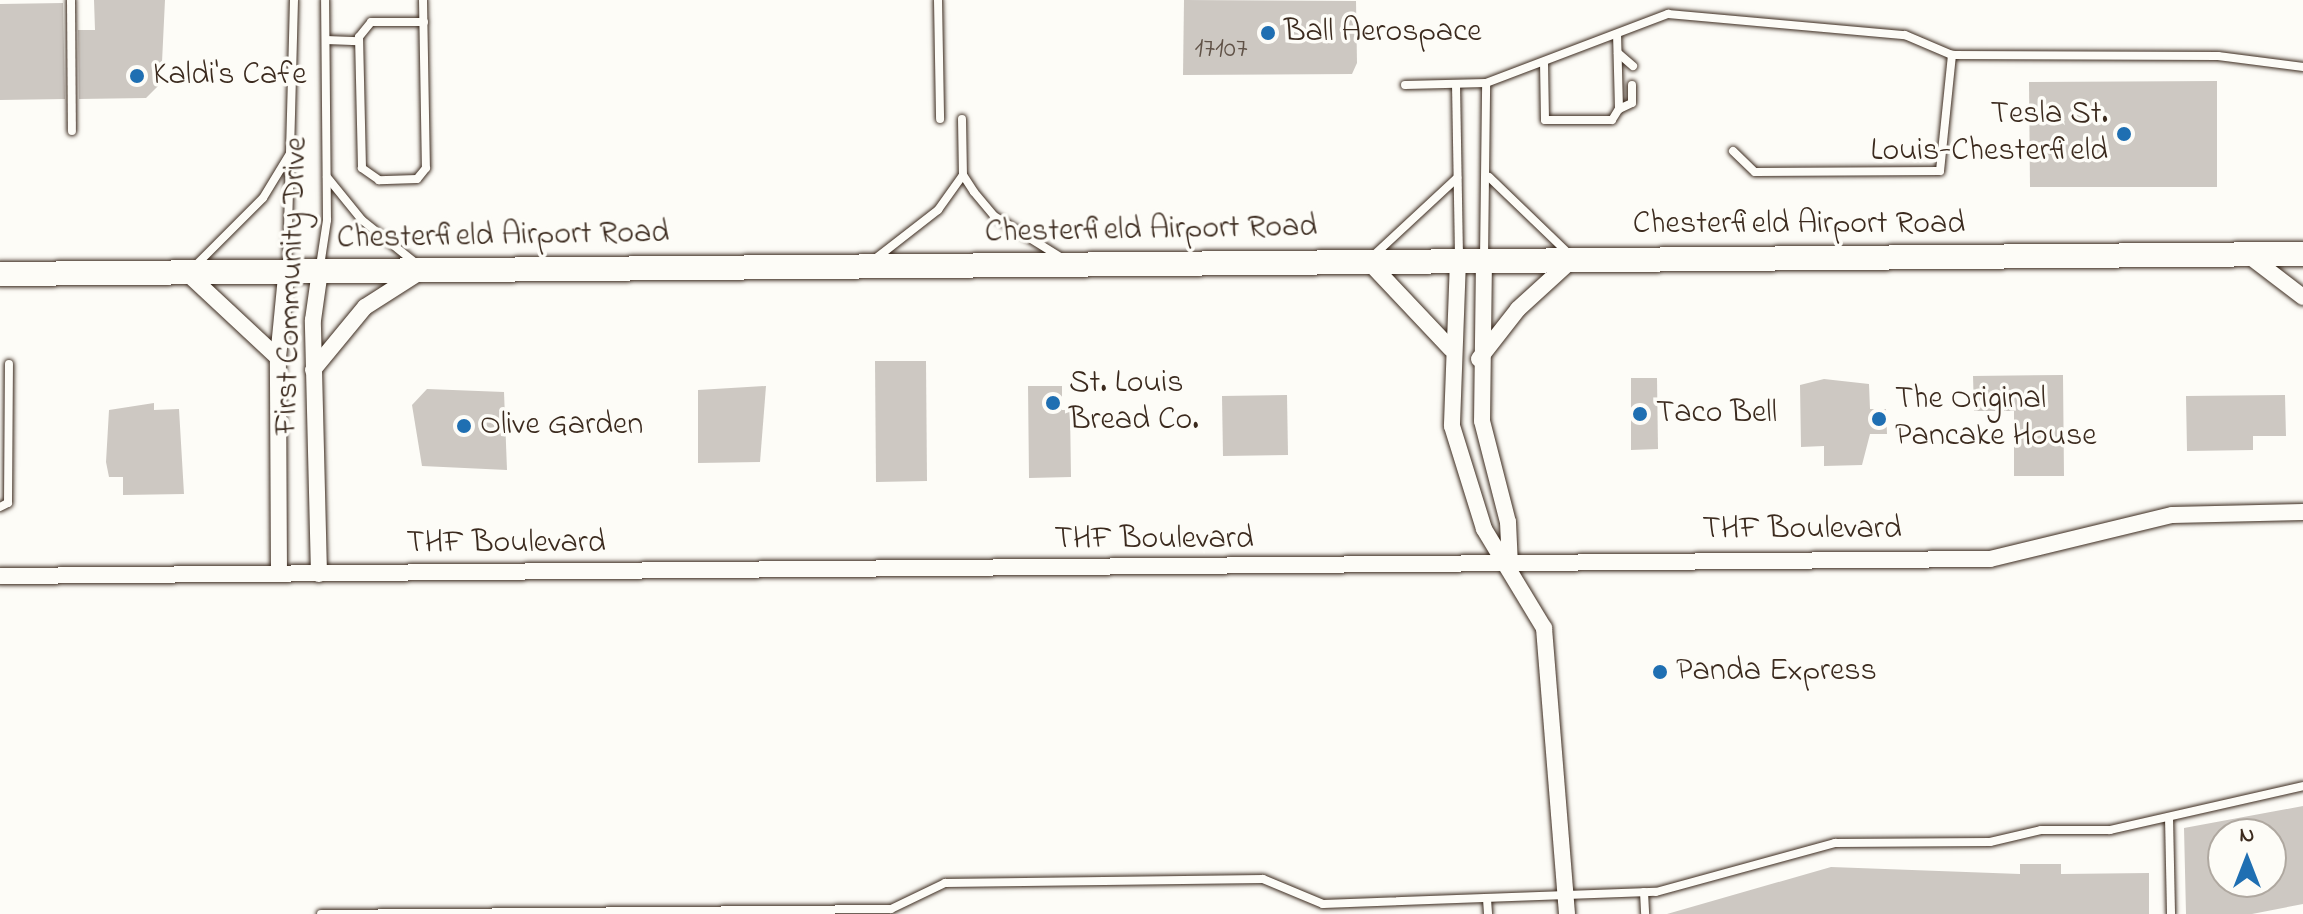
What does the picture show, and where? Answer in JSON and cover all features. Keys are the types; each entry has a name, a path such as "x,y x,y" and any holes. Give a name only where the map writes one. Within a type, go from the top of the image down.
{"main road":[{"name":"Chesterfield Airport Road","path":"0,274 286,269 2303,254"}],"street":[{"path":"2248,255 2303,297"},
{"path":"1484,259 1479,359 1482,421 1508,522 1510,567"},
{"path":"1479,359 1518,309 1573,259"},
{"path":"1458,260 1451,349 1459,455 1484,529 1510,567 1544,628 1567,914"},
{"path":"1368,261 1451,349"},
{"name":"First Community Drive","path":"279,574 278,358 286,269"},
{"path":"313,370 365,307 423,270"},
{"name":"First Community Drive","path":"319,574 313,370 320,271"},
{"path":"187,273 278,358"},
{"name":"THF Boulevard","path":"0,576 1510,567 1669,558 1990,559 2172,515 2303,512"}],"lane":[{"path":"71,0 72,131"},
{"name":"First Community Drive","path":"286,269 294,0"},
{"name":"First Community Drive","path":"320,271 326,177 325,0"},
{"path":"423,0 424,22 426,168 417,179 379,180 362,168 359,41 371,22 424,22"},
{"path":"938,0 940,119"},
{"path":"1405,85 1486,83 1668,14 1749,17 1905,35 1952,55 2218,56 2303,67"},
{"path":"1617,35 1619,109"},
{"path":"326,40 359,41"},
{"path":"1618,53 1633,66"},
{"path":"1733,151 1755,172 1940,171 1952,55"},
{"path":"1544,62 1545,120 1612,120 1619,109 1632,103 1632,85"},
{"path":"1484,259 1489,177 1486,83"},
{"path":"1456,84 1458,260"},
{"path":"962,119 963,175 994,216 1075,265"},
{"path":"187,273 231,236 291,151"},
{"path":"866,266 938,210 963,175"},
{"path":"326,177 362,220 423,270"},
{"path":"1489,177 1573,259"},
{"path":"1368,261 1457,178"},
{"path":"0,507 8,503 9,364"},
{"path":"321,914 891,909 945,883 1263,879 1323,904 1644,892 1835,843 1990,842 2169,817 2303,786"},
{"path":"2169,817 2171,914"},
{"path":"1644,892 1645,914"},
{"path":"1487,899 1488,914"}],"building":[{"path":"94,0 165,0 161,83 146,98 79,99 78,30 95,30"},
{"name":"Ball Aerospace","path":"1184,0 1356,1 1357,63 1352,74 1183,75"},
{"path":"63,3 65,99 0,100 0,4"},
{"name":"Tesla St. Louis-Chesterfield","path":"2217,81 2217,187 2030,187 2029,82"},
{"path":"875,361 926,361 927,481 876,482"},
{"path":"2063,375 2064,476 2014,476 2014,411 1974,411 1973,376"},
{"path":"1631,378 1657,378 1658,449 1631,450"},
{"path":"1824,379 1869,384 1870,409 1886,409 1887,434 1870,434 1862,465 1824,466 1824,446 1801,447 1800,385"},
{"path":"766,386 760,462 698,463 698,390"},
{"path":"1028,386 1062,386 1062,410 1070,410 1071,477 1029,478"},
{"path":"427,389 504,392 507,470 422,466 412,405"},
{"path":"1287,395 1288,455 1223,456 1222,396"},
{"path":"2285,395 2286,436 2253,436 2253,450 2187,451 2186,396"},
{"path":"154,403 154,410 179,409 184,494 123,495 123,477 109,477 106,462 109,410"},
{"path":"2303,806 2303,904 2252,914 2186,914 2184,828 2207,824 2207,898 2287,898 2287,818 2238,818"},
{"path":"2020,864 2061,864 2061,874 2149,873 2149,914 1667,914 1831,867 2020,874"}],"place":[{"name":"Ball Aerospace","path":"1268,33"},
{"name":"Kaldi's Cafe","path":"137,76"},
{"name":"Tesla St. Louis-Chesterfield","path":"2124,134"},
{"name":"St. Louis Bread Co.","path":"1053,403"},
{"name":"Taco Bell","path":"1640,414"},
{"name":"The Original Pancake House","path":"1879,419"},
{"name":"Olive Garden","path":"464,426"},
{"name":"Panda Express","path":"1660,672"}]}
